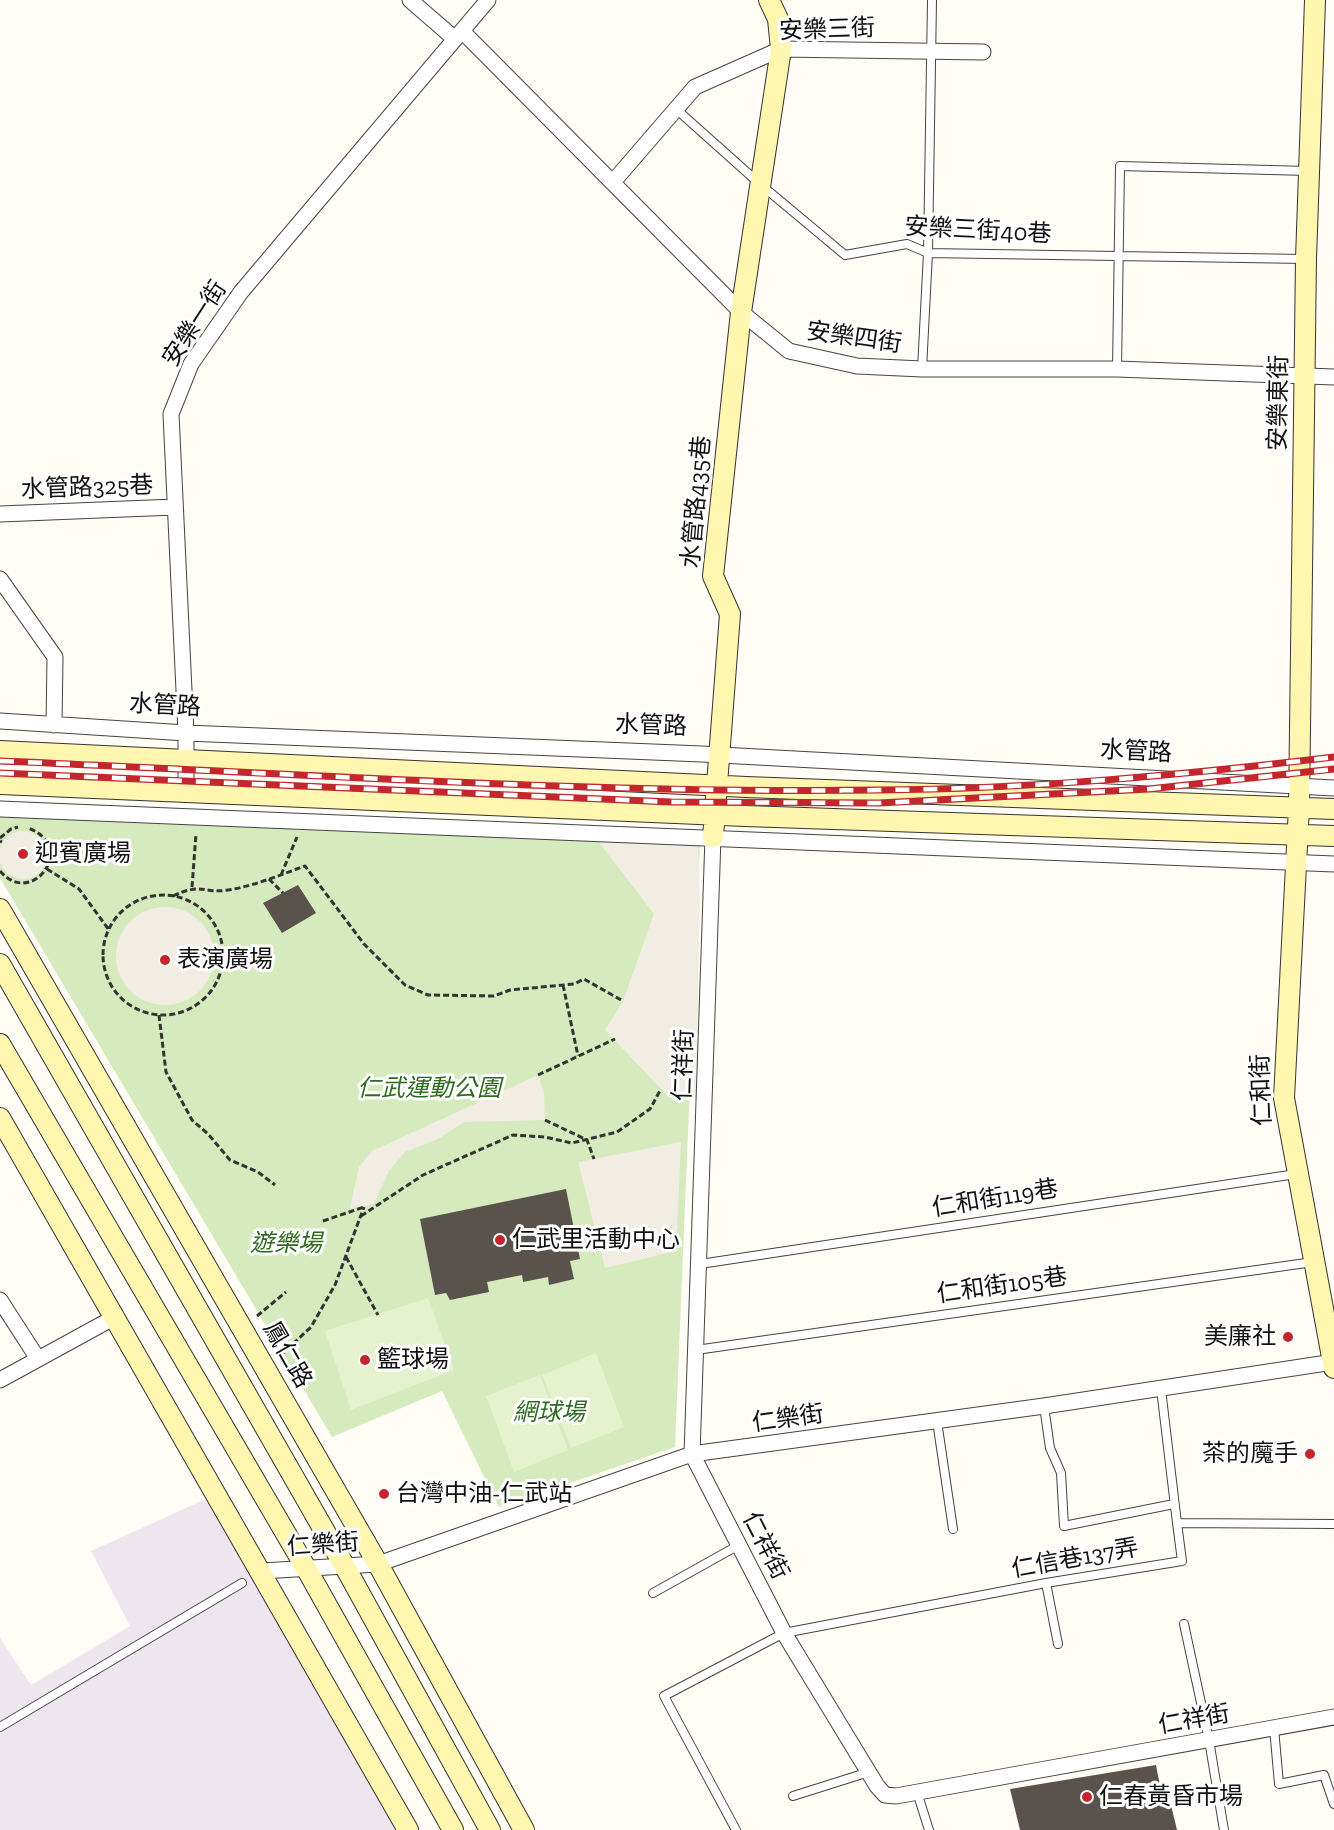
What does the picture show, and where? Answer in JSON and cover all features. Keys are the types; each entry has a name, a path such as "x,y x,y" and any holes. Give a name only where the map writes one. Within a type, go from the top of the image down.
{"street":[{"name":"安樂四街","path":"410,0 459,35 613,182 741,312 789,351 857,366 922,369 1117,369 1334,377"},
{"name":"安樂一街","path":"186,793 186,733 171,414 191,364 241,292 488,0"},
{"name":"水管路435巷","path":"713,837 717,755 730,614 713,576 741,312 781,49 778,19 769,0"},
{"name":"安樂東街","path":"1299,807 1306,259 1316,0"},
{"name":"安樂三街","path":"613,182 695,87 781,49 983,52"},
{"name":"水管路325巷","path":"0,514 175,507"},
{"path":"0,579 55,657 54,725"},
{"name":"水管路","path":"0,721 186,733 717,755 1334,788"},
{"name":"水管路","path":"0,751 715,785 1334,809"},
{"path":"0,784 714,815 1334,836"},
{"name":"仁和街","path":"1299,807 1284,1098 1296,1174 1334,1364"},
{"path":"0,809 1334,864"},
{"name":"仁祥街","path":"713,837 692,1454 784,1633 885,1795 896,1796 1334,1717"},
{"name":"鳳仁路","path":"0,909 378,1564 524,1830"},
{"path":"0,964 344,1565 490,1830"},
{"path":"0,1044 306,1568 453,1830"},
{"path":"0,1118 262,1571 408,1830"},
{"path":"0,1300 38,1359"},
{"path":"0,1380 115,1317"},
{"name":"仁樂街","path":"262,1571 378,1564 692,1454 1334,1364"}],"lane":[{"path":"922,369 928,253 932,0"},
{"name":"安樂三街40巷","path":"676,109 760,184 845,255 907,244 928,253 1306,259"},
{"path":"1117,369 1120,166 1310,171"},
{"name":"仁和街119巷","path":"700,1264 1296,1174"},
{"name":"仁和街105巷","path":"696,1350 1313,1262"},
{"path":"1161,1389 1178,1523 1334,1524"},
{"path":"1044,1406 1050,1448 1061,1473 1064,1526 1174,1504"},
{"path":"937,1421 952,1529"},
{"name":"仁信巷137弄","path":"736,1830 664,1696 784,1633 1046,1583 1182,1561 1178,1523"},
{"path":"653,1593 739,1545"},
{"path":"0,1727 242,1583"},
{"path":"1046,1583 1058,1644"},
{"path":"1184,1624 1209,1740 1224,1830"},
{"path":"1274,1728 1279,1784 1324,1775 1334,1804"},
{"path":"793,1796 869,1772"},
{"path":"918,1792 929,1830"}],"path":[{"path":"192,887 197,826"},
{"path":"0,871 12,881 22,883 32,881 47,869 50,852 44,836 37,831 20,827 11,829 1,841"},
{"path":"281,875 300,829"},
{"path":"173,896 201,909 212,921 223,950 223,965 210,994 198,1004 184,1012 159,1015 139,1010 114,991 103,962 104,946 109,930 129,906 142,899 173,896 192,887 226,891 304,866 364,944 405,986 428,995 494,996 525,987 563,985 584,979 623,1001"},
{"path":"47,869 79,889 109,930"},
{"path":"269,879 283,893"},
{"path":"563,985 578,1056"},
{"path":"159,1015 166,1072 176,1096 192,1120 208,1134 230,1160 258,1172 275,1185"},
{"path":"538,1075 615,1039"},
{"path":"361,1216 423,1175 513,1135 545,1137 572,1143 617,1132 650,1109 661,1089"},
{"path":"545,1120 587,1140 594,1159"},
{"path":"275,1361 312,1327 335,1286 364,1207 323,1221"},
{"path":"346,1257 378,1316"},
{"path":"251,1321 286,1292"}],"shaded area":[{"name":"迎賓廣場","path":"23,831 40,838 47,855 40,872 23,879 6,872 -1,855 6,838"},
{"path":"598,841 698,846 700,898 696,1100 668,1096 605,1030 623,1001 654,914"},
{"name":"表演廣場","path":"165,907 184,911 200,921 210,937 214,956 210,975 200,991 184,1001 165,1005 146,1001 130,991 120,975 116,956 120,937 130,921 146,911"},
{"path":"538,1075 544,1093 545,1120 464,1122 438,1139 405,1152 389,1171 373,1205 350,1208 359,1167 372,1151"},
{"path":"681,1142 676,1251 605,1268 578,1162"},
{"path":"208,1498 398,1830 0,1830 0,1638 31,1685 130,1626 91,1551"}],"green space":[{"name":"仁武運動公園","path":"0,808 700,841 675,1447 499,1507 442,1391 332,1437 0,878"},
{"path":"428,1298 454,1370 351,1410 325,1331"},
{"path":"596,1353 624,1427 571,1448 542,1375"},
{"name":"網球場","path":"540,1375 568,1450 514,1472 486,1396"}],"building":[{"path":"298,885 316,913 282,933 263,903"},
{"name":"仁武里活動中心","path":"566,1189 580,1259 570,1261 574,1279 549,1285 548,1277 523,1282 522,1275 487,1282 489,1292 450,1300 446,1293 435,1295 420,1219"},
{"name":"仁春黃昏市場","path":"1156,1765 1164,1807 1171,1805 1177,1830 1020,1830 1010,1789"}],"railway":[{"path":"0,761 549,786 879,790 1050,784 1221,770 1334,757"},
{"path":"0,773 671,802 879,803 1149,789 1334,769"}],"place":[{"name":"迎賓廣場","path":"23,854"},
{"name":"表演廣場","path":"165,960"},
{"name":"仁武里活動中心","path":"500,1240"},
{"name":"美廉社","path":"1288,1337"},
{"name":"籃球場","path":"365,1360"},
{"name":"茶的魔手","path":"1310,1454"},
{"name":"台灣中油-仁武站","path":"384,1494"},
{"name":"仁春黃昏市場","path":"1087,1797"}],"park label":[{"name":"遊樂場","path":"286,1244"}]}
